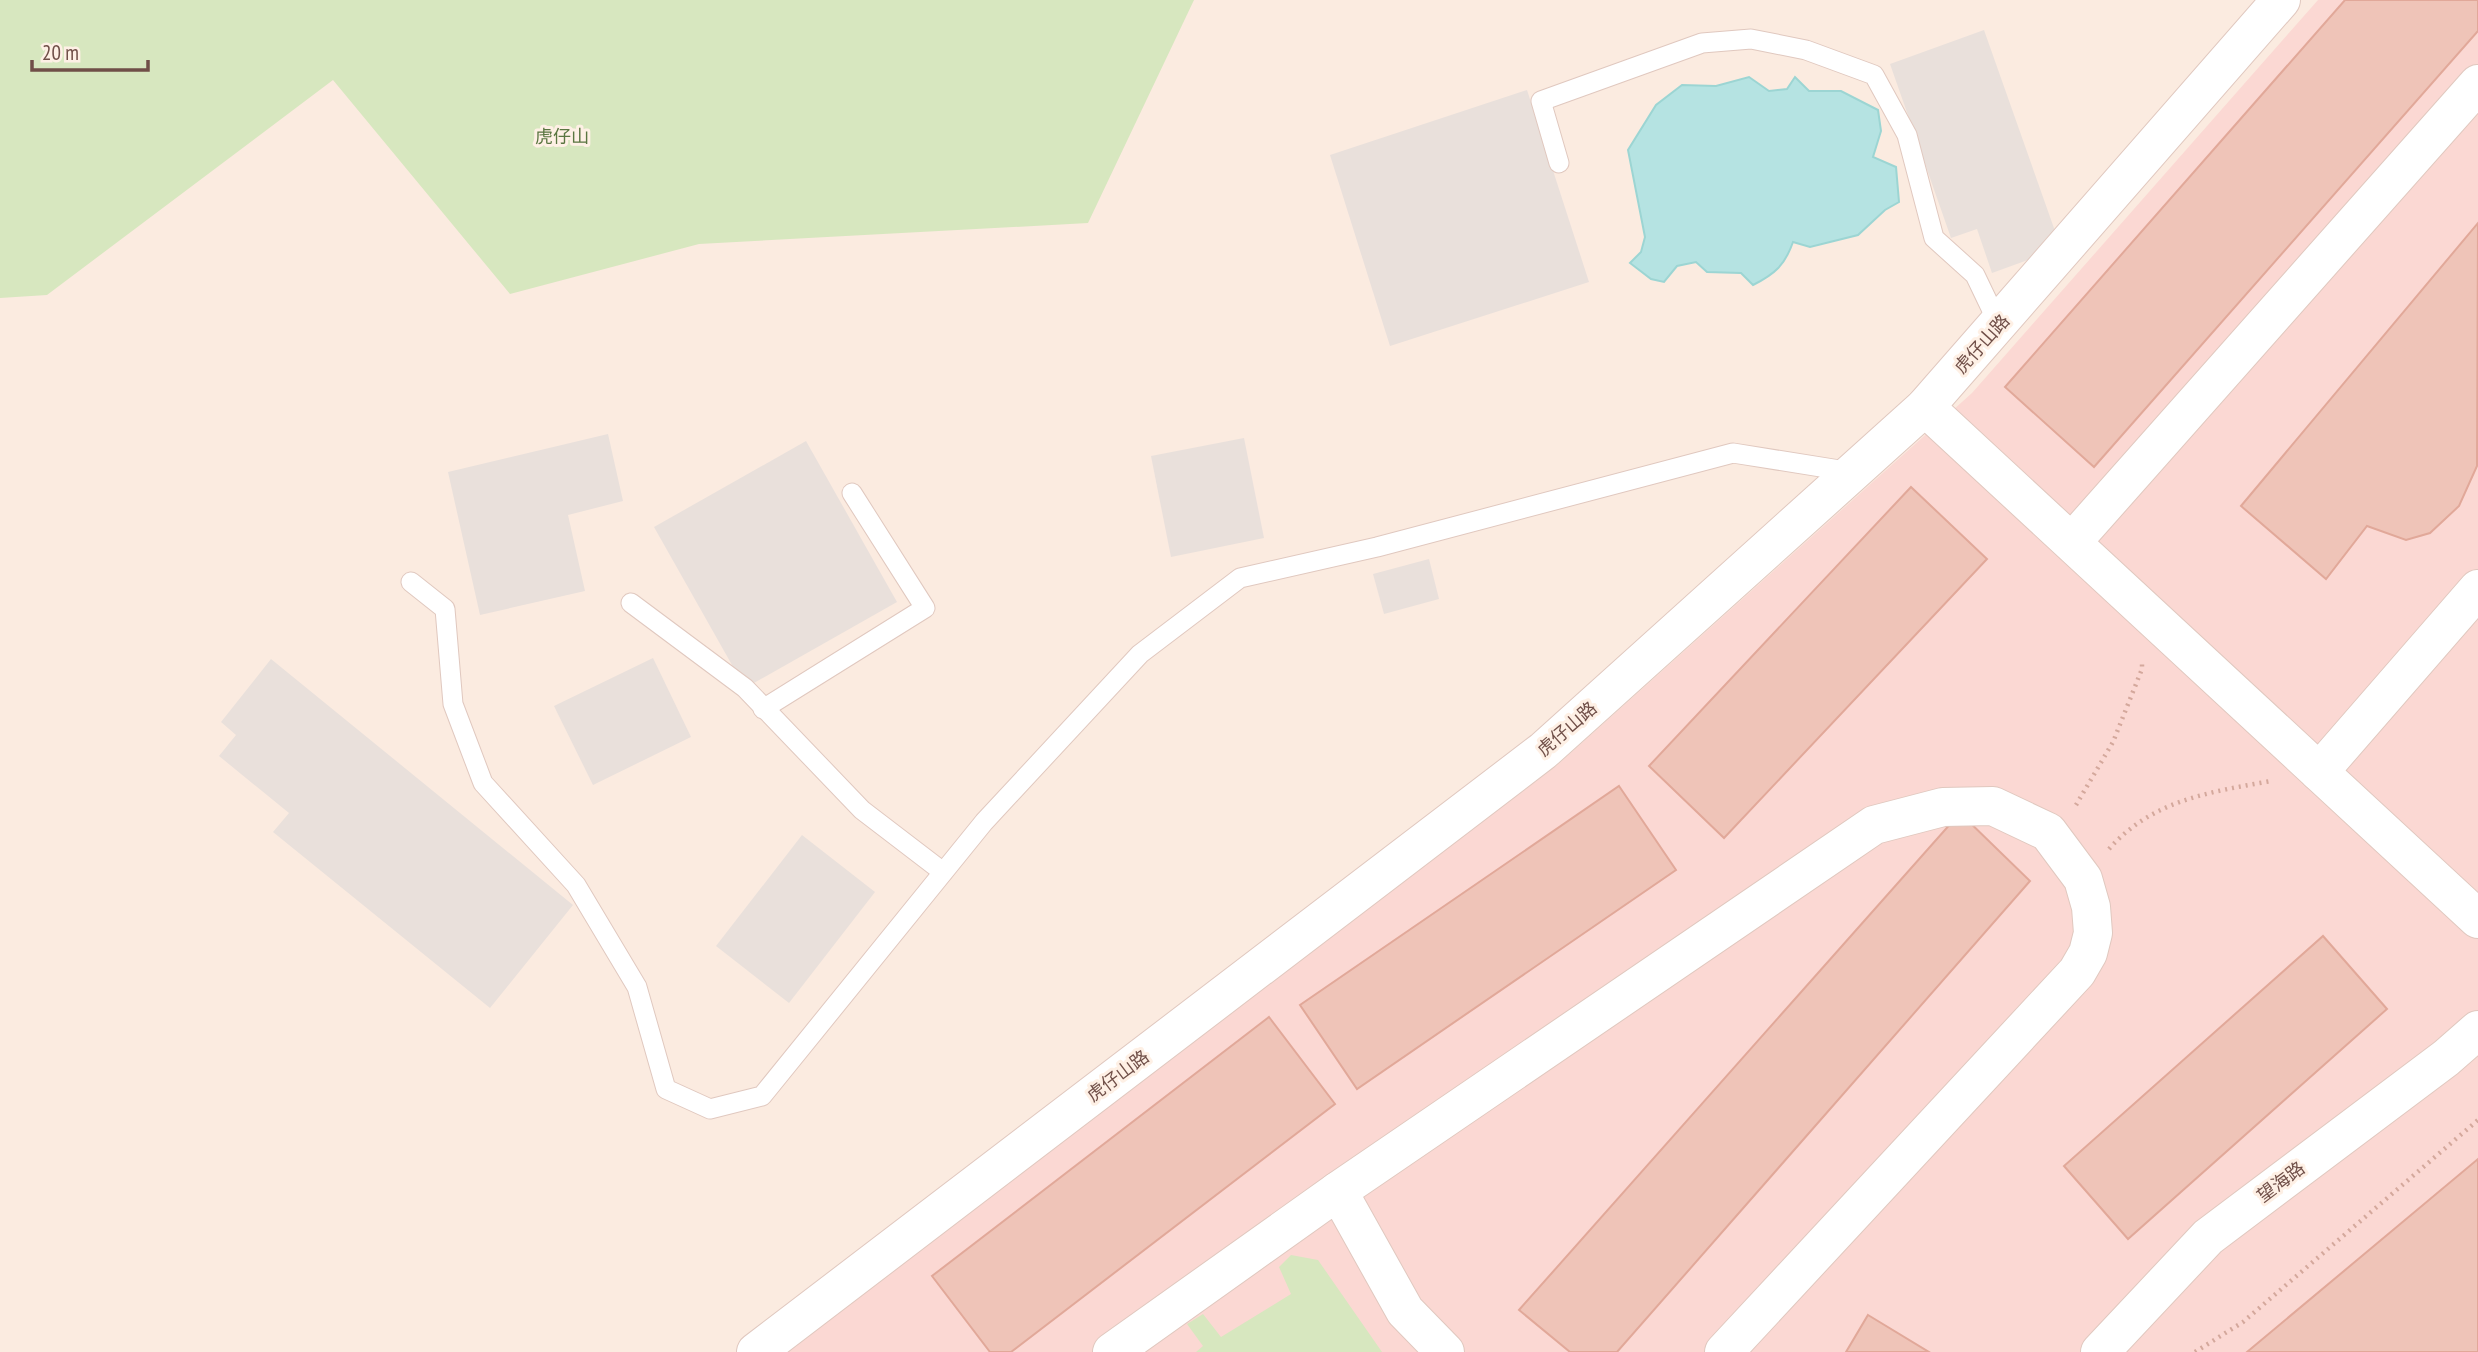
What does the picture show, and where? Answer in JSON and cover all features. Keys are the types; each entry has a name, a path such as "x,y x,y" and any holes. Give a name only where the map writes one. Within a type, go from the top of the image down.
{"street":[{"name":"虎仔山路","path":"756,1352 1543,751 1926,407 2281,0"},
{"path":"2072,542 2478,84"},
{"path":"1926,407 2478,919"},
{"path":"2319,772 2478,589"},
{"path":"1112,1352 1338,1191 1874,825 1943,807 1993,806 2048,832 2083,879 2091,907 2092,933 2088,953 2077,972 1724,1352"},
{"name":"望海路","path":"2099,1352 2208,1237 2446,1058 2478,1030"},
{"path":"1338,1191 1405,1311 1444,1352"}],"lane":[{"path":"1559,163 1541,101 1702,43 1751,39 1806,50 1874,75 1907,135 1934,238 1975,275 1999,325"},
{"path":"411,582 445,609 453,704 483,783 576,885 637,987 666,1089 710,1109 762,1096 984,822 1140,654 1240,578 1377,547 1732,453 1852,472"},
{"path":"763,709 925,608 852,493"},
{"path":"631,603 745,688 862,810 943,872"}],"path":[{"path":"2048,832 2079,803 2113,742 2142,669 2140,606"},
{"path":"2083,879 2114,844 2159,808 2217,791 2319,772"},
{"path":"2195,1352 2243,1322 2478,1120"}],"shaded area":[{"path":"2318,0 2478,0 2478,1352 772,1352 1555,767 1972,393"},
{"path":"1984,30 2061,248 1992,273 1977,229 1951,238 1890,64"},
{"path":"1527,90 1589,282 1390,346 1330,155"},
{"path":"608,434 623,501 568,515 585,591 480,615 448,472"},
{"path":"1244,438 1264,538 1171,557 1151,456"},
{"path":"806,441 897,602 745,688 654,527"},
{"path":"1429,559 1439,599 1384,614 1373,574"},
{"path":"653,658 691,737 593,785 554,706"},
{"path":"271,659 573,905 490,1008 273,832 289,813 219,756 236,735 221,722"},
{"path":"802,835 875,892 789,1003 716,946"}],"green space":[{"name":"虎仔山","path":"0,0 1194,0 1088,223 699,244 510,294 333,80 47,295 0,298"},
{"path":"1291,1255 1318,1260 1382,1352 1196,1352 1203,1346 1187,1324 1203,1314 1221,1337 1291,1294 1279,1267"}],"water":[{"path":"1749,77 1769,91 1787,89 1795,77 1809,91 1841,91 1878,110 1881,131 1873,157 1896,167 1899,202 1885,210 1858,235 1810,247 1793,242 1778,268 1753,285 1741,273 1707,272 1696,262 1677,266 1664,282 1651,279 1630,263 1641,252 1645,237 1628,150 1656,105 1682,85 1716,86"}],"building":[{"path":"2345,0 2478,0 2478,31 2094,467 2005,387"},
{"path":"2478,223 2477,466 2459,506 2430,533 2406,540 2367,526 2326,579 2241,506"},
{"path":"1911,487 1987,559 1724,838 1649,766"},
{"path":"1619,786 1676,870 1357,1089 1300,1005"},
{"path":"1960,813 2030,881 1617,1352 1570,1352 1519,1310"},
{"path":"2323,936 2387,1009 2128,1239 2064,1166"},
{"path":"1269,1017 1335,1104 1011,1352 990,1352 932,1276"},
{"path":"2478,1159 2478,1352 2247,1352"},
{"path":"1868,1315 1929,1352 1846,1352"}]}
